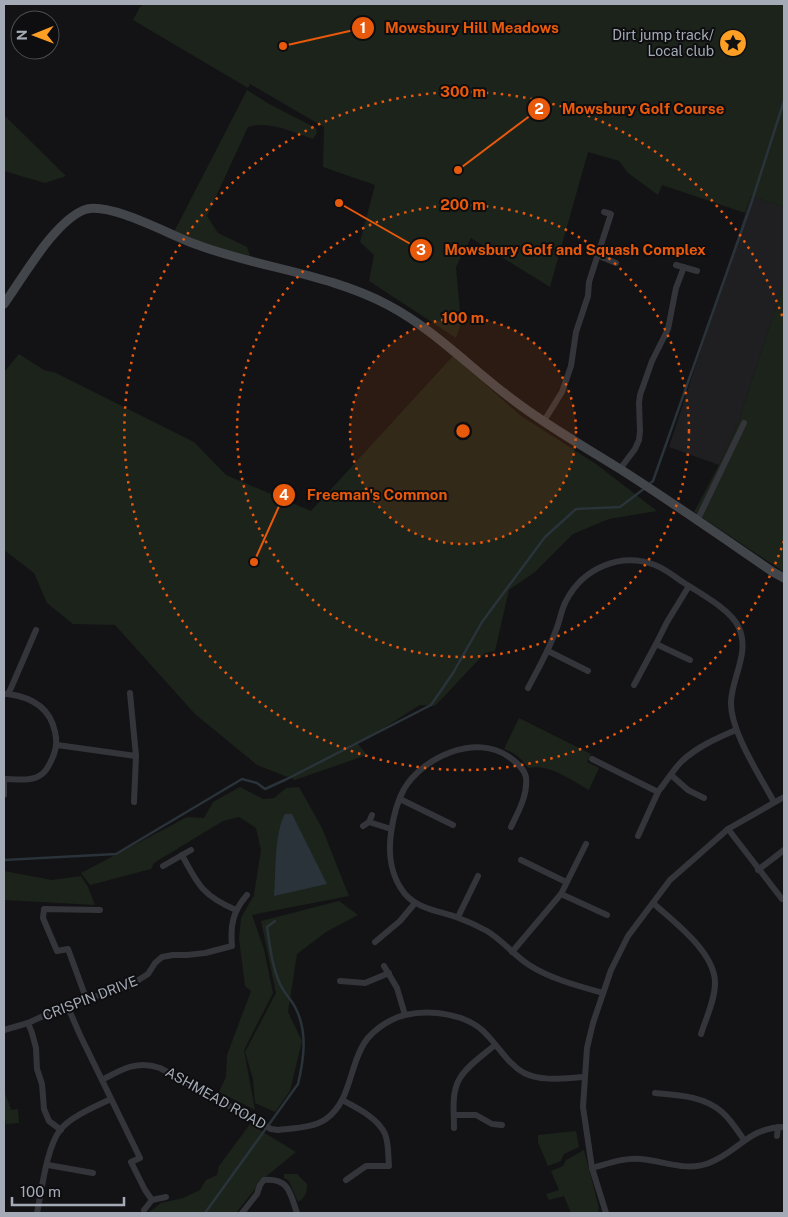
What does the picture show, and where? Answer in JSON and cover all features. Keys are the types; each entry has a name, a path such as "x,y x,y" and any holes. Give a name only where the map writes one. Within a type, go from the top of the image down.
{"main road":[{"path":"4,304 60,227 73,215 89,209 113,210 198,245 320,279 364,294 387,304 435,334 516,402 784,578"}],"street":[{"path":"544,421 562,392 571,366 576,332 588,296 589,282 612,214 604,212"},
{"path":"599,256 616,263"},
{"path":"676,265 698,271"},
{"path":"620,469 635,449 639,440 640,395 652,360 668,329 676,288 684,267"},
{"path":"697,521 744,423"},
{"path":"528,688 548,651 565,602 573,588 594,570 605,564 631,560 645,562 668,572 731,616 739,627 743,641 743,653 731,702 736,730 774,802"},
{"path":"634,685 667,622 689,586"},
{"path":"4,795 4,779 27,779 43,774 48,768 57,745 54,726 48,712 31,700 6,694 36,630"},
{"path":"656,644 690,660"},
{"path":"548,651 588,671"},
{"path":"130,693 136,756 134,802"},
{"path":"638,836 658,792 681,762 719,737 736,730"},
{"path":"57,745 136,756"},
{"path":"511,827 526,789 525,773 522,768 506,754 491,748 477,747 453,751 439,758 414,777 405,788 400,799 391,829 390,857 398,883 415,903 458,917 489,932 528,965 546,974 603,994"},
{"path":"592,759 658,792"},
{"path":"671,775 688,790 704,798"},
{"path":"606,1213 592,1168 583,1107 584,1077 591,1032 611,970 628,936 670,880 728,829 784,797"},
{"path":"400,799 452,825"},
{"path":"372,815 366,824 391,829"},
{"path":"728,829 782,899"},
{"path":"512,952 561,894 586,844"},
{"path":"163,866 191,850"},
{"path":"758,870 784,850"},
{"path":"182,855 204,892 224,906 236,910"},
{"path":"521,860 566,882"},
{"path":"458,917 478,876"},
{"name":"CRISPIN DRIVE","path":"4,1030 28,1023 86,998 129,986 148,974 155,963 162,957 205,953 232,946 232,921 236,910 247,894"},
{"path":"561,894 607,915"},
{"path":"375,942 400,921 415,903"},
{"path":"652,903 703,950 711,966 715,981 714,991 701,1034"},
{"path":"86,998 68,949 57,951 44,918 44,909 100,910"},
{"path":"384,966 397,988 405,1015 448,1015 463,1018 475,1024 487,1034 513,1065 530,1074 547,1078 584,1077"},
{"path":"340,981 365,983 389,973"},
{"path":"67,1005 140,1158 131,1162 144,1190 152,1200"},
{"name":"ASHMEAD ROAD","path":"102,1080 124,1069 149,1064 160,1068 268,1127 278,1130 317,1124 326,1119 342,1100 352,1077 361,1047 382,1026 405,1015"},
{"path":"28,1023 36,1048 36,1069 42,1084 44,1109 49,1121 61,1130"},
{"path":"454,1128 456,1086 460,1077 495,1045"},
{"path":"655,1093 684,1096 704,1101 722,1112 744,1140"},
{"path":"37,1213 53,1144 61,1130 68,1123 111,1099"},
{"path":"342,1100 357,1108 378,1124 385,1134 388,1147 388,1166 366,1166 346,1180"},
{"path":"454,1115 476,1115 492,1124 502,1125"},
{"path":"592,1168 641,1158 678,1166 701,1165 709,1163 765,1129 781,1127"},
{"path":"777,1136 781,1127"},
{"path":"48,1165 93,1173"},
{"path":"242,1213 258,1194 260,1185 264,1180 272,1179 282,1182 287,1186 298,1213"},
{"path":"144,1210 152,1200 166,1197"}],"shaded area":[{"path":"144,4 784,4 784,207 751,196 745,213 662,185 658,195 628,173 619,161 588,152 550,287 471,238 456,267 461,323 456,338 369,281 374,255 360,242 375,185 323,167 324,127 250,84 248,88 133,20 140,7"},
{"path":"247,90 271,105 316,128 317,133 313,139 273,126 256,125 248,127 207,216 218,233 247,247 250,256 206,245 174,232"},
{"path":"4,115 66,176 45,183 4,171"},
{"path":"751,196 784,207 784,282 739,421 719,465 669,447"},
{"path":"784,282 784,572 694,512 719,465 739,421"},
{"path":"19,354 44,370 56,373 194,442 226,475 311,511 453,356 521,416 596,464 657,511 609,519 573,534 535,572 509,590 495,651 485,653 435,706 420,705 358,744 367,755 295,780 257,765 195,714 115,625 73,624 47,603 34,573 4,550 4,372"},
{"path":"519,718 591,754 587,762 599,768 589,790 552,770 536,767 528,768 518,756 504,749"},
{"path":"240,787 263,799 274,798 286,788 299,787 322,828 349,896 252,915 264,949 273,993 244,1050 255,1110 219,1092 226,1077 227,1055 251,991 245,986 239,939 241,918 254,895 261,850 256,828 239,817 223,821 154,863 151,869 90,885 81,873 187,817 204,818 213,802"},
{"path":"285,814 292,814 327,884 274,896 277,842 281,822"},
{"path":"4,871 52,880 81,876 88,887 95,905 4,900"},
{"path":"339,901 358,915 326,932 297,954 288,1012 302,1041 290,1091 275,1112 255,1103 253,1079 245,1052 276,993 261,921"},
{"path":"4,1091 11,1109 9,1110 18,1109 19,1123 6,1124"},
{"path":"250,1124 296,1152 263,1179 236,1213 148,1213 161,1203 183,1198 200,1190 206,1180 217,1175 219,1166"},
{"path":"576,1131 579,1147 564,1154 561,1161 548,1166 538,1142 538,1135"},
{"path":"584,1150 599,1208 598,1213 571,1213 564,1196 549,1200 546,1194 559,1190 551,1171 563,1166 566,1160"},
{"path":"284,1174 297,1174 307,1184 306,1194 298,1202 289,1181 284,1178"}],"waterway":[{"path":"649,484 653,481 751,204 784,101"},
{"path":"4,860 116,854 242,779 257,783 265,789 431,705 453,673 482,622 545,537 576,509 620,507 645,488"},
{"path":"205,1213 298,1084 304,1045 302,1026 293,1004 280,984 273,963 267,927 275,921"}],"place":[{"name":"Dirt jump track/ Local club","path":"733,43"},
{"name":"Mowsbury Hill Meadows","path":"283,46"},
{"name":"Mowsbury Golf Course","path":"458,170"},
{"name":"Mowsbury Golf and Squash Complex","path":"339,203"},
{"name":"Freeman's Common","path":"254,562"}]}
